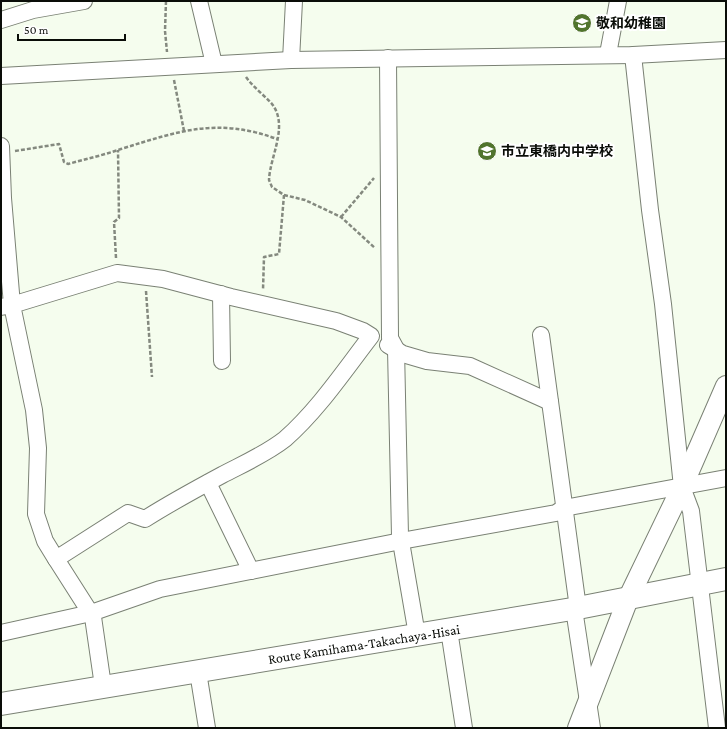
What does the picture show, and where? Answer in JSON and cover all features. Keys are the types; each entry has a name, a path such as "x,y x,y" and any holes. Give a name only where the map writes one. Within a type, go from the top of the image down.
{"main road":[{"name":"Route Kamihama-Takachaya-Hisai","path":"1,704 576,609 726,579"}],"street":[{"path":"1,20 33,10 84,1"},
{"path":"199,1 214,64"},
{"path":"291,60 294,1"},
{"path":"608,54 618,1"},
{"path":"1,76 291,60 608,54 633,55 726,50"},
{"path":"633,55 650,210 663,304 682,487 690,511 717,728"},
{"path":"388,58 390,338 396,349 400,536 417,635"},
{"path":"2,151 6,306 34,410 38,448 36,514 45,541 93,618 103,686"},
{"path":"6,306 117,273 145,275 336,321 363,331 403,354 427,361 470,366 550,402"},
{"path":"221,294 222,361"},
{"path":"541,334 576,609 591,694 592,728"},
{"path":"56,559 128,513 145,519 259,456 285,438 322,400 371,336"},
{"path":"578,728 628,599 682,487 726,386"},
{"path":"1,634 91,613 160,589 401,541 556,513 564,508 726,478"},
{"path":"208,483 251,571"},
{"path":"450,630 464,728"},
{"path":"198,672 207,728"}],"path":[{"path":"166,1 165,31 184,131"},
{"path":"236,64 250,84 272,105 278,115 279,127 270,180 272,187 284,194 305,200 341,217 390,262"},
{"path":"2,151 8,152 59,144 64,162 68,164 199,128 228,127 256,131 277,139"},
{"path":"117,273 114,222 119,218 118,150"},
{"path":"341,217 389,160"},
{"path":"263,304 264,257 270,254 279,254 284,194"},
{"path":"145,275 152,376"}],"place":[{"name":"敬和幼稚園","path":"582,23"},
{"name":"市立東橋内中学校","path":"487,151"}]}
